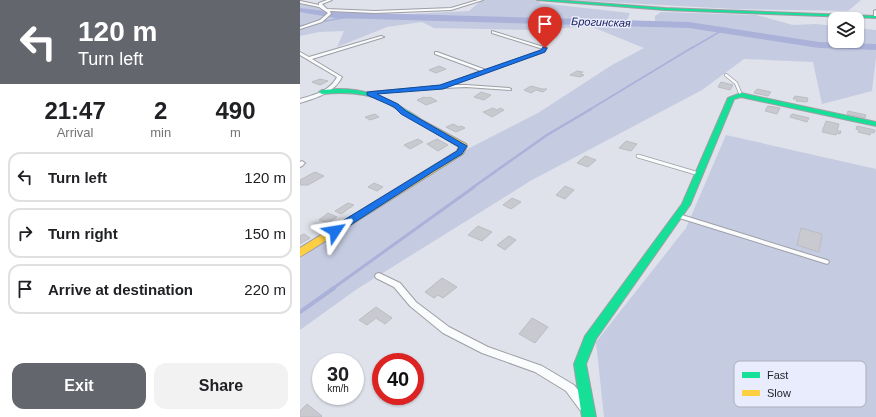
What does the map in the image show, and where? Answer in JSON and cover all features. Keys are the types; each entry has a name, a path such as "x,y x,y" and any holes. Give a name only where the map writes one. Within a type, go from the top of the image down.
{"street":[{"path":"323,7 320,4 330,0"},
{"path":"327,10 375,12 451,9 481,0"},
{"path":"539,0 665,9 838,14 876,17 876,11"},
{"path":"300,2 316,4 323,7 330,13 321,21 300,28"},
{"path":"441,87 543,51 545,48 493,32"},
{"path":"310,58 382,37"},
{"path":"300,52 340,77 338,83 322,92 300,101"},
{"path":"436,53 485,71"},
{"path":"322,92 344,90 370,93 466,86 509,89"},
{"path":"300,253 460,152 463,146 396,106 370,93"},
{"path":"588,413 580,364 591,336 686,205 731,98 741,95 876,124"},
{"path":"379,276 397,285 413,304 446,330 485,350 538,369 570,388 588,413"}],"lane":[{"path":"726,75 736,83 741,95"},
{"path":"638,156 700,174"},
{"path":"679,216 827,262"}],"shaded area":[{"path":"482,0 541,0 539,3 630,13 627,20 655,23 655,16 661,12 756,15 793,25 828,25 828,48 864,48 864,29 876,30 876,57 872,91 822,104 813,62 744,59 702,90 532,180 357,289 300,330 300,259 413,177 538,113 612,65 644,48 590,26 537,30 434,28 422,22 387,27 337,47 344,31 319,32 300,36 300,3 314,5 330,13 371,16 469,11"},
{"path":"570,0 861,0 848,11 735,9"},
{"path":"726,135 876,169 876,417 604,417 596,342 686,228"}],"building":[{"path":"439,66 446,69 436,73 429,70"},
{"path":"577,71 583,72 580,74 584,75 580,77 570,75"},
{"path":"320,79 328,81 320,85 312,82"},
{"path":"721,82 733,85 730,90 718,87"},
{"path":"531,86 547,89 543,92 536,90 531,93 524,90"},
{"path":"757,89 771,92 768,96 754,93"},
{"path":"481,92 491,95 484,100 474,97"},
{"path":"795,96 808,98 807,102 796,101 797,99 793,99"},
{"path":"424,97 430,97 437,101 426,105 417,100"},
{"path":"768,106 780,108 777,114 765,111"},
{"path":"493,108 497,110 500,108 504,110 492,117 483,112"},
{"path":"848,111 866,115 865,118 847,114"},
{"path":"375,114 379,117 370,120 365,117"},
{"path":"792,114 809,118 807,122 790,117"},
{"path":"826,121 839,124 837,131 841,131 840,134 837,133 836,135 822,132"},
{"path":"453,124 465,128 456,132 446,127"},
{"path":"857,126 875,130 874,133 871,132 870,135 858,132 859,130 856,129"},
{"path":"418,139 423,142 410,149 404,145"},
{"path":"437,139 448,145 438,151 427,144"},
{"path":"626,141 637,144 631,151 619,148"},
{"path":"585,156 596,160 588,167 577,163"},
{"path":"315,172 324,176 308,185 300,185 300,180"},
{"path":"374,183 383,187 377,191 368,187"},
{"path":"565,186 574,190 565,199 556,195"},
{"path":"512,198 521,202 511,209 503,205"},
{"path":"348,203 354,205 341,214 335,211"},
{"path":"328,213 337,217 328,223 319,220"},
{"path":"478,226 492,232 482,241 468,235"},
{"path":"801,228 822,234 819,252 797,245"},
{"path":"304,234 310,238 300,244 300,236"},
{"path":"509,236 516,240 505,250 497,245"},
{"path":"442,278 457,287 443,298 438,295 434,298 425,292"},
{"path":"376,307 392,318 385,324 376,318 367,325 359,320"},
{"path":"532,318 548,327 535,343 519,334"},
{"path":"307,404 322,416 300,417 300,411"}],"waterway":[{"name":"Брогинская","path":"300,10 334,15 689,25 819,45 876,47"},
{"name":"Брогинская","path":"319,22 355,16"},
{"path":"300,26 310,24"},
{"path":"692,48 726,28"},
{"path":"589,110 693,47"},
{"path":"472,188 547,135 591,109"},
{"path":"332,289 474,187"},
{"path":"300,312 334,288"}],"traffic: fast":[{"path":"539,0 665,9 876,17"},
{"path":"322,92 347,91 371,94 386,100 418,120"},
{"path":"589,417 580,364 591,336 686,205 731,98 741,95 876,124"}],"traffic: slow":[{"path":"300,253 460,152 463,146 418,120"}],"route":[{"path":"335,231 460,152 463,146 396,106 370,93 441,87 543,51 545,48"}]}
